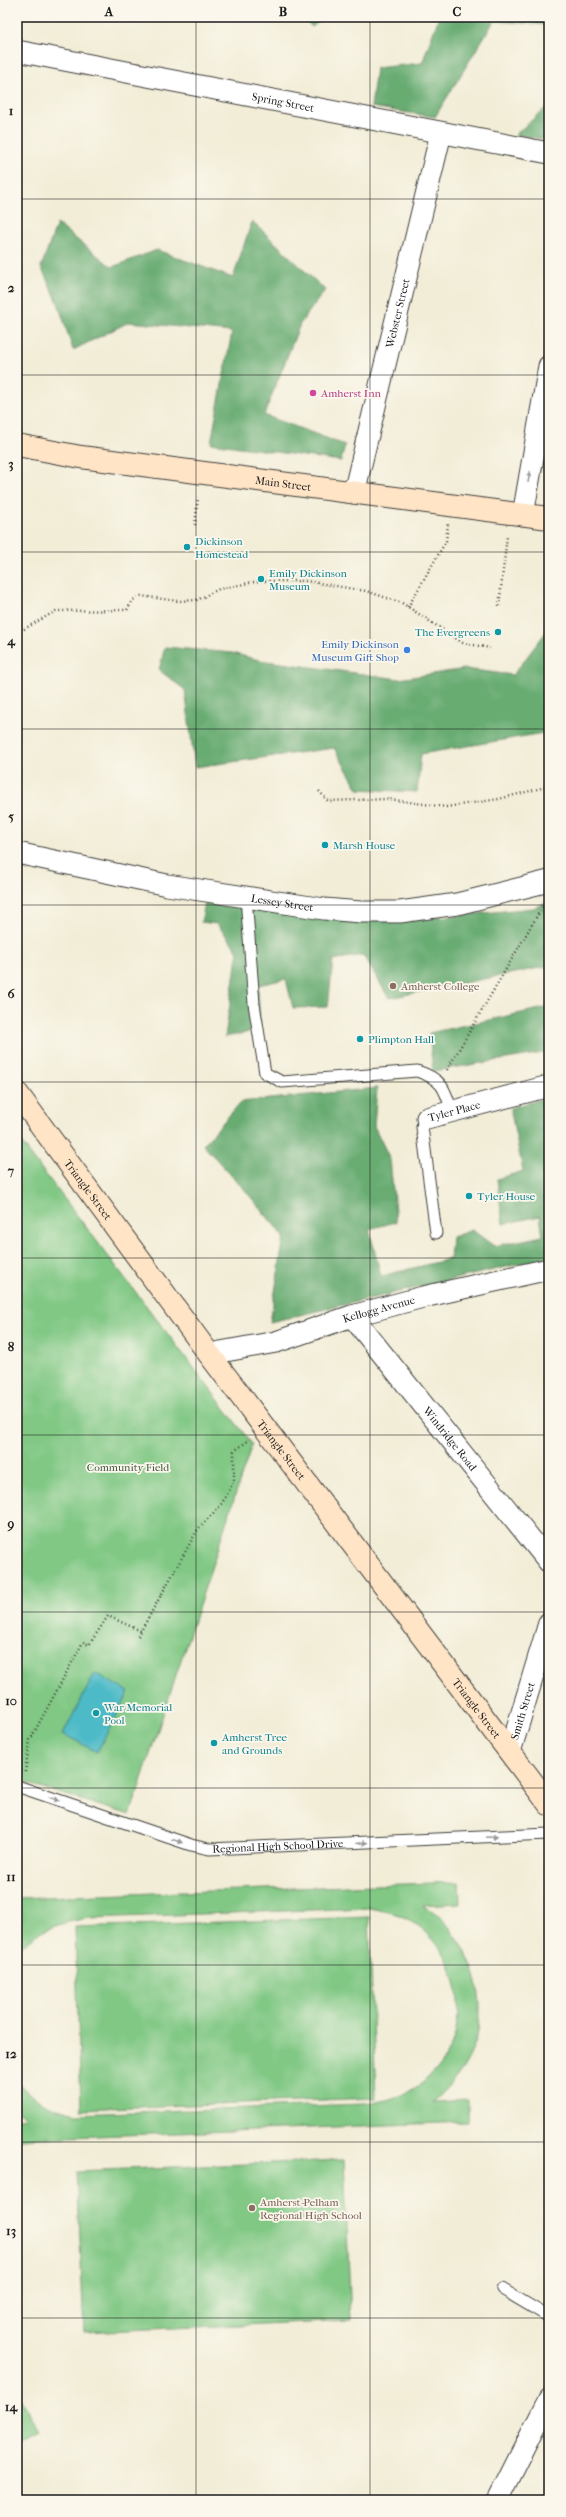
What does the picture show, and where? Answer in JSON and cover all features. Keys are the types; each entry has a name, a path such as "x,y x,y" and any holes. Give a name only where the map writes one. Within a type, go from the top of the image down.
{"main road":[{"name":"Main Street","path":"17,445 89,458 549,518"},
{"name":"Triangle Street","path":"17,1093 209,1354 549,1804"}],"street":[{"name":"Spring Street","path":"17,52 549,153"},
{"name":"Webster Street","path":"354,493 441,133"},
{"path":"523,515 549,366"},
{"name":"Lessey Street","path":"17,853 167,885 324,909 400,912 457,904 549,881"},
{"name":"Tyler Place","path":"427,1118 549,1086"},
{"name":"Kellogg Avenue","path":"209,1354 276,1342 352,1316 424,1297 549,1269"},
{"name":"Windridge Road","path":"352,1316 549,1562"},
{"name":"Smith Street","path":"510,1752 549,1623"},
{"path":"498,2500 549,2399"}],"lane":[{"path":"246,897 254,1004 265,1073 282,1082 417,1071 433,1076 445,1090 452,1112"},
{"name":"Tyler Place","path":"427,1118 423,1122 422,1127 436,1233"},
{"name":"Regional High School Drive","path":"20,1787 191,1846 209,1848 549,1834"},
{"path":"502,2289 549,2317"}],"path":[{"path":"195,525 198,497"},
{"path":"408,607 446,541 451,506"},
{"path":"499,606 507,536"},
{"path":"17,633 56,611 127,610 133,600 141,596 178,601 197,600 219,589 259,580 306,581 366,590 408,607 463,643 490,648"},
{"path":"319,790 328,801 387,799 446,807 499,799 549,786"},
{"path":"439,1083 545,902"},
{"path":"138,1636 198,1529 220,1506 228,1494 234,1480 234,1451 254,1436"},
{"path":"20,1787 30,1740 83,1642 89,1645 108,1616 140,1631"}],"green space":[{"path":"302,17 325,17 312,27"},
{"path":"439,17 549,17 549,25 494,21 435,117 371,107 376,68 422,63"},
{"path":"549,105 549,140 515,135"},
{"path":"252,221 325,290 300,324 264,415 345,445 341,461 211,443 232,332 129,322 73,350 58,303 41,267 57,224 112,267 157,250 233,278"},
{"path":"549,628 549,732 421,754 417,792 358,789 334,748 195,767 185,690 159,670 165,647 232,653 259,660 399,679 465,669 513,675"},
{"path":"206,899 385,919 453,916 534,908 549,901 549,966 389,998 363,955 333,960 328,1007 293,1008 286,979 258,985 260,1030 225,1037 238,951 217,924 201,922"},
{"path":"549,1007 549,1052 433,1071 429,1033"},
{"path":"377,1088 374,1126 390,1159 396,1222 369,1229 381,1276 450,1259 452,1237 472,1230 494,1246 543,1236 540,1216 503,1224 497,1179 523,1171 510,1108 549,1097 549,1257 270,1322 284,1237 244,1189 203,1145 241,1102"},
{"name":"Community Field","path":"17,1137 252,1444 130,1815 17,1780"},
{"path":"459,1882 460,1903 422,1905 440,1917 455,1935 466,1952 474,1971 480,2010 478,2030 473,2049 460,2073 433,2102 468,2100 468,2122 17,2139 17,2119 27,2118 17,2111 17,2082 30,2094 44,2103 76,2114 365,2104 390,2099 412,2090 426,2080 443,2061 454,2039 458,2015 457,1990 450,1967 438,1945 421,1928 399,1915 392,1913 369,1908 90,1918 69,1922 50,1928 33,1937 17,1952 17,1922 19,1919 17,1919 17,1898"},
{"path":"369,1917 376,2098 81,2109 75,1927"},
{"path":"344,2160 351,2320 84,2332 77,2171"},
{"path":"17,2390 39,2432 17,2444"}],"water":[{"name":"War Memorial Pool","path":"95,1673 129,1692 97,1752 63,1734"}],"place":[{"name":"Amherst Inn","path":"313,393"},
{"name":"Dickinson Homestead","path":"187,547"},
{"name":"Emily Dickinson Museum","path":"261,579"},
{"name":"The Evergreens","path":"498,632"},
{"name":"Emily Dickinson Museum Gift Shop","path":"407,650"},
{"name":"Marsh House","path":"325,845"},
{"name":"Amherst College","path":"393,986"},
{"name":"Plimpton Hall","path":"360,1039"},
{"name":"Tyler House","path":"469,1196"},
{"name":"War Memorial Pool","path":"96,1713"},
{"name":"Amherst Tree and Grounds","path":"214,1743"},
{"name":"Amherst-Pelham Regional High School","path":"252,2208"}]}
